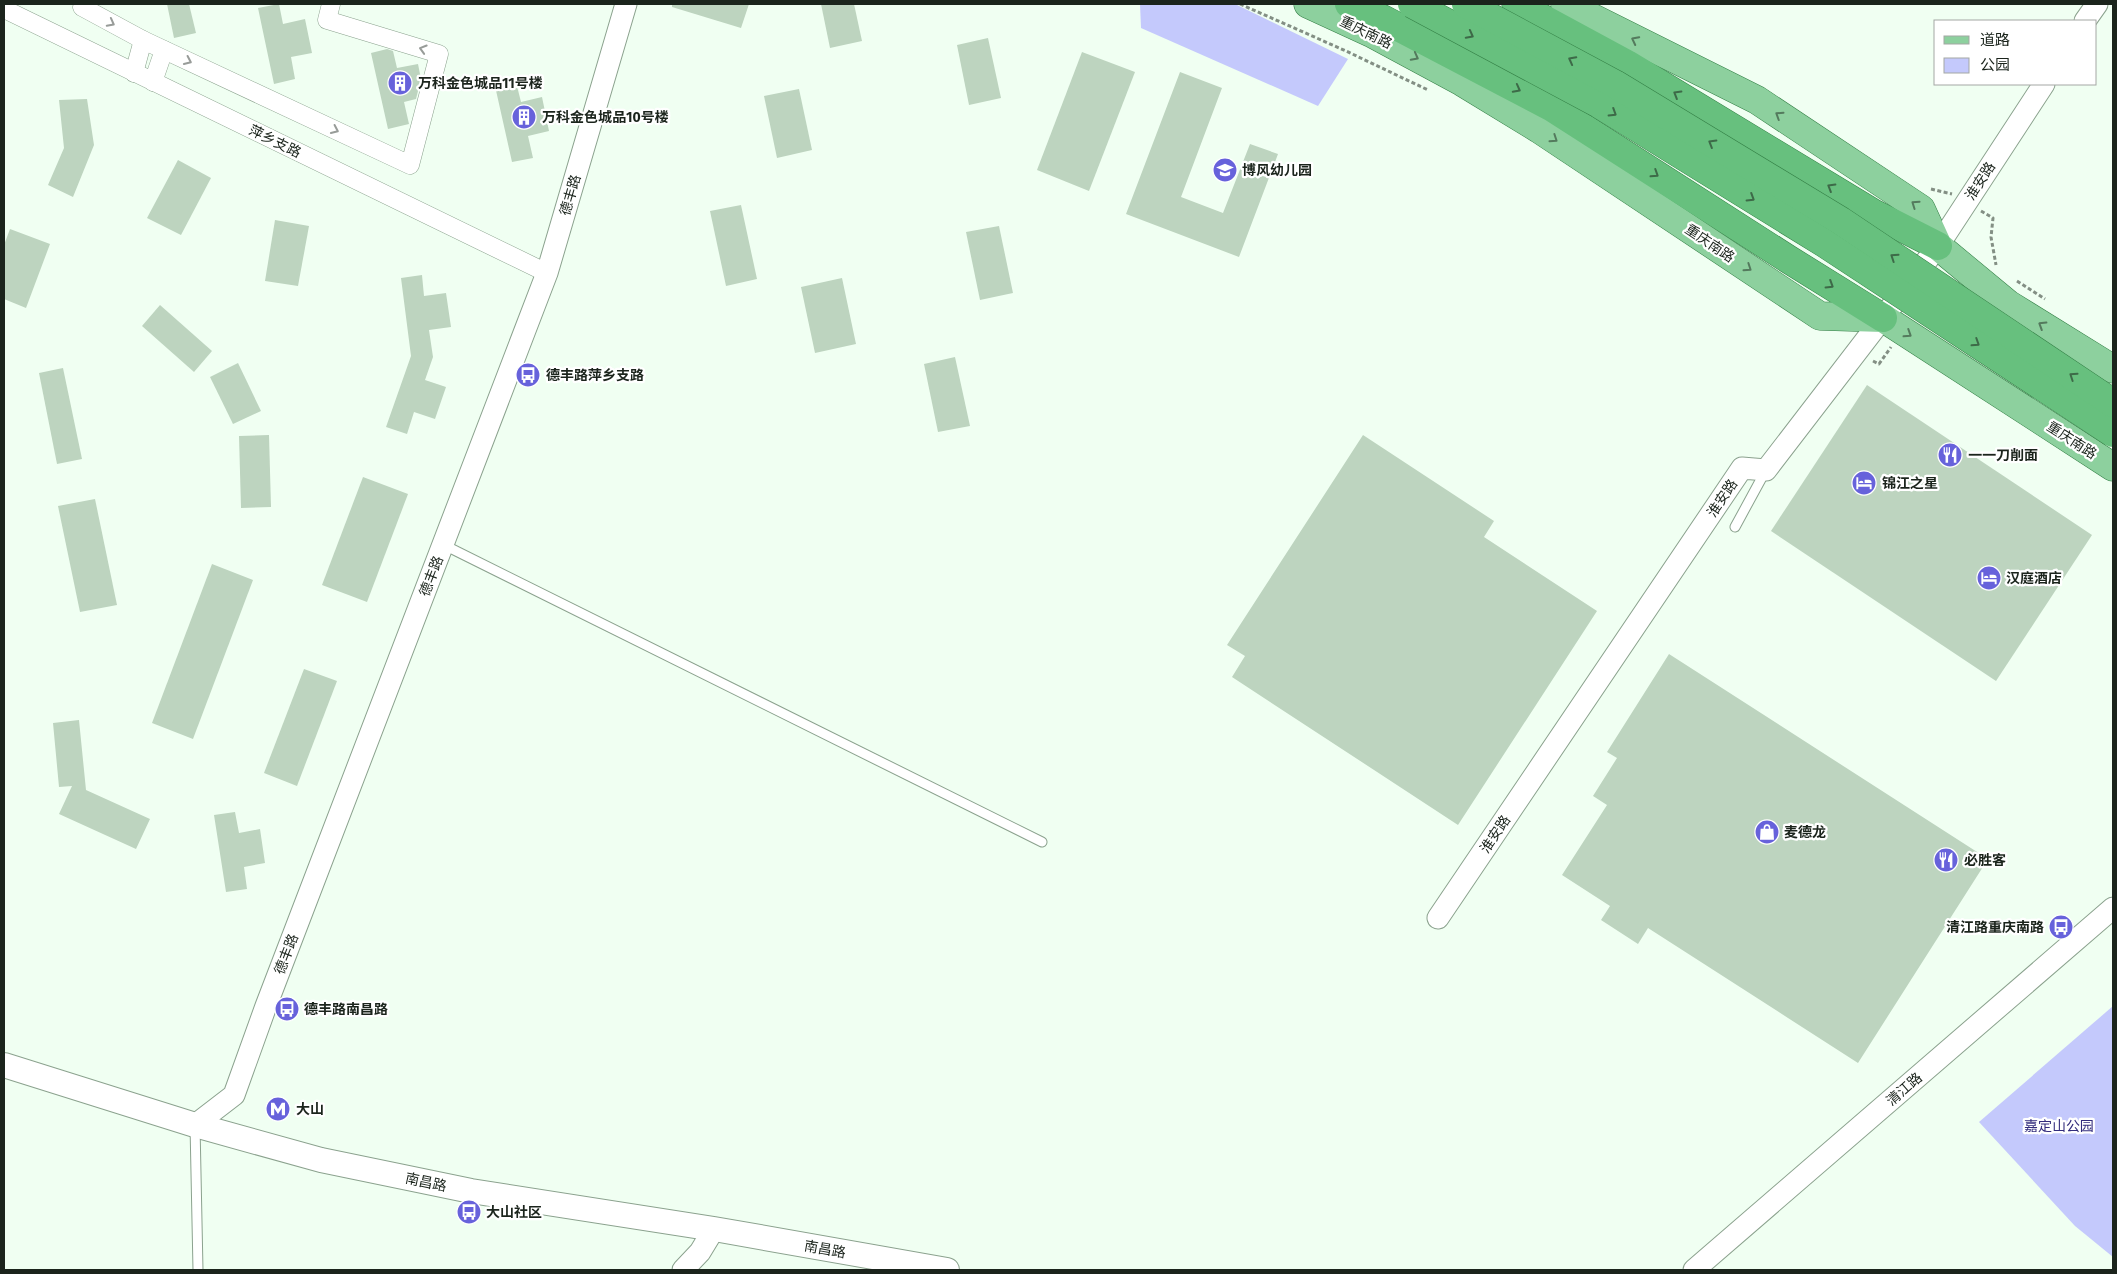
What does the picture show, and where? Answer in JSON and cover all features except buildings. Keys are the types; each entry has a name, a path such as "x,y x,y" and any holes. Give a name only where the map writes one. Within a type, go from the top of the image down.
{"highway":[{"path":"1349,4 1383,19 1551,107 1883,318"},
{"path":"1412,4 1615,114 1824,243 2113,434"},
{"path":"1466,4 1615,84 1841,221 2113,403"},
{"path":"1516,4 1627,64 1873,212 1938,246"}],"main road":[{"name":"重庆南路","path":"1308,4 1371,33 1462,82 1539,129 1820,316 1883,318 2113,467"},
{"path":"1565,4 1758,100 1921,209 1938,246 2008,304 2113,369"},
{"name":"南昌路","path":"4,1065 195,1125 321,1160 471,1192 714,1229 947,1270"}],"street":[{"path":"84,4 82,7 143,40 410,165 439,54 327,20 331,4"},
{"name":"德丰路","path":"195,1125 234,1095 269,997 547,273 626,4"},
{"path":"2086,20 2097,4"},
{"name":"萍乡支路","path":"4,9 547,273"},
{"path":"134,73 143,40"},
{"path":"153,82 164,50"},
{"name":"淮安路","path":"1438,918 1742,468 1766,470 1938,246 2043,85"},
{"name":"清江路","path":"1694,1270 2113,908"},
{"path":"683,1270 700,1252 714,1229"}],"lane":[{"path":"1735,526 1766,470"},
{"path":"443,544 1042,842"},
{"path":"195,1125 198,1270"}],"green space":[{"path":"1140,4 1235,4 1348,59 1318,106 1141,28"},
{"name":"嘉定山公园","path":"2113,1006 2113,1257 2075,1226 1979,1122"}],"place":[{"name":"万科金色城品11号楼","path":"400,83"},
{"name":"万科金色城品10号楼","path":"524,117"},
{"name":"博风幼儿园","path":"1225,170"},
{"name":"德丰路萍乡支路","path":"528,375"},
{"name":"一一刀削面","path":"1950,455"},
{"name":"锦江之星","path":"1864,483"},
{"name":"汉庭酒店","path":"1989,578"},
{"name":"麦德龙","path":"1767,832"},
{"name":"必胜客","path":"1946,860"},
{"name":"清江路重庆南路","path":"2061,927"},
{"name":"德丰路南昌路","path":"287,1009"},
{"name":"大山","path":"278,1109"},
{"name":"大山社区","path":"469,1212"}]}
